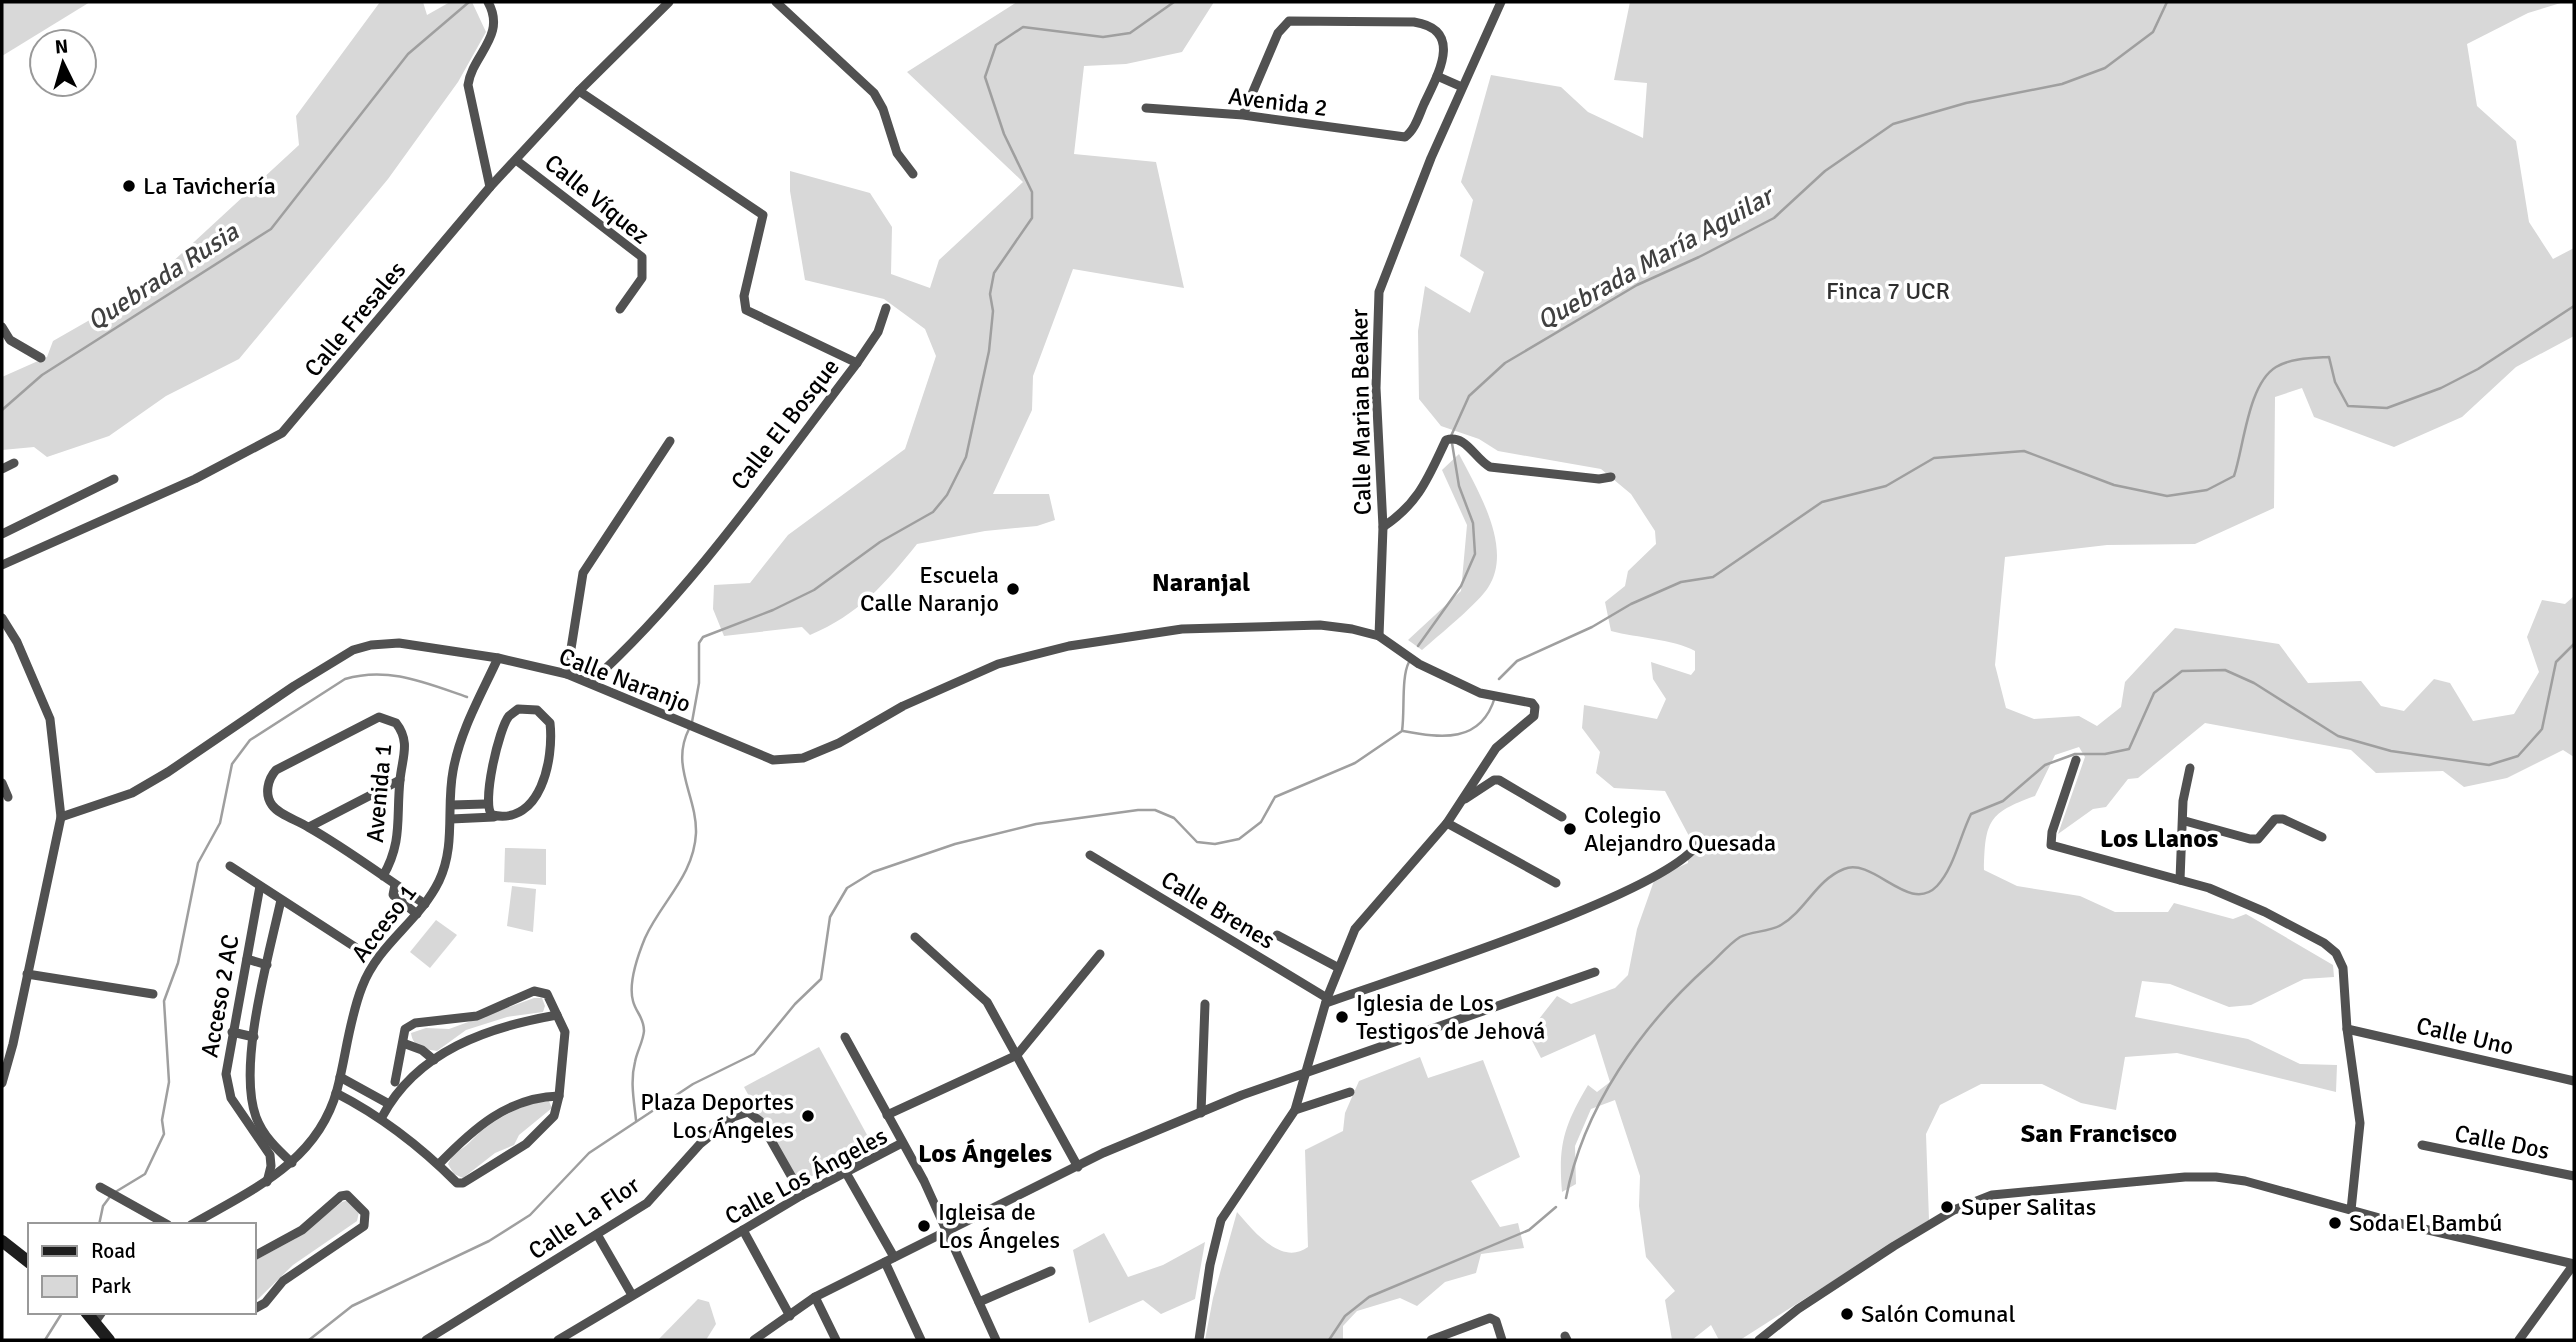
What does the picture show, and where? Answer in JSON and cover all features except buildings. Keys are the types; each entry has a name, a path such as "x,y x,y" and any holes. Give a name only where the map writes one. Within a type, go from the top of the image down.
{"main road":[{"path":"2,1241 28,1261"},
{"path":"94,1316 109,1340"}],"street":[{"path":"488,2 494,27 489,46 470,72 468,85 490,187"},
{"name":"Calle Fresales","path":"2,565 195,479 282,433 490,187 579,91 669,2"},
{"path":"776,2 874,93 883,109 897,153 913,174"},
{"name":"Calle Marian Beaker","path":"1379,636 1383,527 1376,388 1379,292 1396,242 1502,2"},
{"path":"1243,115 1278,33 1289,21 1425,24 1438,33 1444,50 1437,76 1462,88"},
{"name":"Avenida 2","path":"1146,108 1243,115 1405,137 1437,76"},
{"name":"Calle El Bosque","path":"579,91 763,215 743,301 750,314 857,363 642,633 590,683"},
{"name":"Calle Víquez","path":"516,160 642,257 642,278 620,309"},
{"path":"857,363 878,332 886,308"},
{"path":"2,327 10,340 41,358"},
{"path":"1383,527 1405,512 1430,475 1446,440 1452,438 1463,441 1479,461 1490,467 1599,479 1611,477"},
{"path":"567,674 583,573 670,442"},
{"path":"2,469 14,463"},
{"path":"2,534 114,480"},
{"path":"2,618 17,642 50,719 61,817 2,1083"},
{"name":"Calle Naranjo","path":"61,817 141,788 353,650 399,643 498,658 567,674 760,756 785,761 803,758 839,743 903,706 998,664 1069,646 1182,629 1320,625 1379,636"},
{"path":"1199,1340 1210,1265 1222,1220 1295,1110 1308,1073 1326,1000 1355,929 1447,823 1496,748 1534,716 1535,707 1527,701 1480,693 1452,681 1419,664 1379,636"},
{"name":"Acceso 1","path":"196,1223 266,1184 292,1163 323,1126 336,1093 352,1021 374,959 417,915 444,865 451,819 452,773 458,749 498,658"},
{"path":"451,819 499,817 522,811 531,805 542,785 551,734 550,723 537,710 519,709 510,715 492,772 486,804 492,815 499,817"},
{"name":"Avenida 1","path":"383,876 396,848 400,830 400,780 406,748 402,731 389,719 372,719 271,775 268,791 273,807 309,827 425,904"},
{"path":"2076,760 2052,832 2052,845 2209,888 2264,912 2324,943 2336,953 2343,968 2347,1029 2360,1123 2351,1210"},
{"path":"2180,880 2185,821 2183,801 2190,768"},
{"path":"309,827 400,780"},
{"path":"1461,802 1494,780 1499,780 1562,817"},
{"path":"2,783 8,797"},
{"path":"451,805 486,804"},
{"path":"2185,821 2258,839 2275,819 2283,819 2322,837"},
{"path":"1447,823 1556,883"},
{"path":"1326,1000 1502,941 1648,881 1682,861 1699,842"},
{"name":"Calle Brenes","path":"1090,855 1326,1000"},
{"path":"230,866 355,947"},
{"name":"Avenida 1","path":"396,885 394,895 417,915"},
{"name":"Acceso 2 AC","path":"260,886 226,1065 226,1085 246,1121 270,1155 271,1166 266,1184"},
{"name":"Acceso 2 AC","path":"281,900 254,1037 251,1070 256,1115 270,1142 292,1163"},
{"path":"1277,935 1338,967"},
{"path":"915,937 987,1002 1078,1167"},
{"path":"887,1115 1017,1055 1100,954"},
{"path":"247,959 267,964"},
{"path":"754,1340 815,1297 1078,1167 1201,1113 1595,972"},
{"path":"27,974 153,994"},
{"path":"336,1093 382,1117 439,1164 457,1183 479,1176 546,1126 554,1116 565,1041 557,1015 547,995 534,991 477,1016 415,1023 405,1029 395,1082"},
{"path":"1201,1113 1205,1004"},
{"path":"382,1117 389,1104 435,1060 482,1032 506,1024 557,1015"},
{"name":"Calle Uno","path":"2347,1029 2574,1081"},
{"path":"232,1032 254,1037"},
{"path":"845,1037 902,1143"},
{"path":"403,1043 422,1050 435,1060"},
{"path":"340,1077 389,1104"},
{"path":"1295,1110 1350,1092"},
{"path":"439,1164 473,1132 514,1103 559,1096"},
{"name":"Calle La Flor","path":"428,1340 647,1203 700,1144 733,1117 748,1112 760,1121 802,1195"},
{"path":"246,1121 256,1115"},
{"name":"Calle Los Ángeles","path":"558,1340 802,1195 902,1143 924,1181 996,1340"},
{"name":"Calle Dos","path":"2422,1145 2574,1176"},
{"path":"845,1171 890,1260 921,1340"},
{"path":"1759,1340 1798,1309 1894,1246 1954,1210 1992,1195 2185,1177 2245,1181 2351,1210 2574,1264 2519,1340"},
{"path":"100,1187 164,1223"},
{"path":"256,1255 302,1230 341,1196 347,1195 365,1213 364,1226 283,1281 265,1303 256,1308"},
{"path":"743,1230 790,1316"},
{"path":"598,1236 632,1295"},
{"path":"979,1302 1051,1270"},
{"path":"815,1297 836,1340"},
{"path":"1431,1340 1490,1318 1496,1321 1502,1340"}],"green space":[{"path":"2,2 90,2 48,28 28,28 28,40 2,56"},
{"path":"380,2 423,2 427,15 450,2 472,2 486,32 458,82 388,179 239,359 166,396 109,436 47,457 34,447 2,450 2,377 47,357 53,341 142,290 299,145 296,116"},
{"path":"1017,2 1214,2 1182,52 1126,64 1084,66 1074,154 1156,162 1184,288 1073,269 1033,376 1032,410 993,494 1049,494 1055,520 1037,526 985,531 917,544 870,597 842,618 810,635 802,627 724,636 713,609 714,585 750,583 788,535 905,449 936,356 925,329 884,299 805,280 790,191 790,171 870,193 892,227 891,274 930,288 939,260 1023,182 907,72"},
{"name":"Finca 7 UCR","path":"1630,2 2564,2 2528,13 2467,44 2477,106 2516,141 2529,222 2553,259 2574,248 2574,336 2516,367 2462,417 2394,447 2314,417 2302,388 2275,397 2274,508 2195,544 2107,545 2005,557 1995,665 2006,708 2034,719 2079,716 2097,726 2121,707 2125,682 2175,628 2279,644 2308,683 2361,681 2381,706 2404,711 2434,679 2450,683 2473,721 2514,714 2539,672 2527,637 2542,600 2565,604 2574,596 2574,757 2563,750 2507,778 2464,787 2443,771 2376,773 2351,750 2205,723 2138,778 2128,779 2106,807 2093,809 2058,834 2085,757 2079,747 2055,755 2035,796 1999,814 1988,829 1984,870 2017,886 2080,896 2115,912 2168,912 2174,903 2233,919 2246,914 2333,965 2334,977 2304,979 2251,1005 2229,1007 2170,984 2142,981 2135,1017 2248,1039 2300,1064 2337,1065 2336,1092 2177,1053 2125,1057 2116,1110 2081,1103 2042,1084 1981,1084 1940,1105 1926,1134 1929,1220 1740,1340 1719,1340 1711,1325 1692,1340 1672,1340 1665,1300 1675,1291 1646,1257 1639,1206 1640,1176 1615,1100 1591,1109 1575,1146 1576,1184 1562,1192 1562,1148 1573,1112 1588,1085 1597,1092 1610,1082 1595,1034 1541,1058 1528,1033 1557,996 1571,1004 1615,988 1628,975 1637,929 1655,878 1688,863 1689,836 1665,791 1614,788 1596,773 1600,752 1582,728 1584,705 1657,719 1666,699 1653,679 1651,662 1691,675 1695,670 1695,651 1666,641 1611,631 1605,602 1625,586 1628,571 1656,544 1655,531 1631,494 1601,469 1498,451 1479,439 1441,426 1419,399 1418,331 1425,286 1470,313 1484,272 1460,256 1473,200 1461,182 1491,75 1561,87 1588,112 1643,138 1647,83 1614,80"},
{"path":"1459,454 1490,518 1497,554 1495,571 1489,586 1477,601 1422,650 1408,640 1461,591 1467,525 1442,470"},
{"path":"505,848 546,849 546,885 504,882"},
{"path":"512,886 536,889 533,932 507,926"},
{"path":"436,920 457,935 430,968 410,952"},
{"path":"534,998 542,998 545,1006 543,1012 507,1017 466,1030 437,1051 420,1047 412,1038 411,1033 426,1028 449,1029"},
{"name":"Plaza Deportes Los Ángeles","path":"819,1047 872,1144 797,1184 744,1087"},
{"path":"1420,1057 1428,1078 1483,1060 1520,1157 1471,1181 1500,1227 1518,1223 1524,1248 1481,1254 1476,1273 1445,1282 1417,1306 1400,1298 1357,1311 1343,1326 1343,1340 1205,1340 1213,1298 1237,1212 1259,1236 1278,1249 1298,1252 1308,1247 1305,1150 1343,1131 1345,1113 1359,1081"},
{"path":"548,1099 552,1108 519,1135 514,1145 495,1153 463,1178 454,1174 448,1164 454,1153 484,1129 514,1111"},
{"path":"349,1200 359,1212 357,1221 293,1265 256,1301 256,1260 295,1239 342,1202"},
{"path":"1104,1233 1128,1277 1163,1265 1205,1242 1195,1299 1161,1314 1143,1300 1089,1323 1073,1250"},
{"path":"698,1299 709,1302 716,1324 706,1340 658,1340"}],"waterway":[{"name":"Quebrada Rusia","path":"2,410 42,375 271,229 408,54 469,2"},
{"path":"692,722 699,683 699,643 703,637 773,610 814,590 880,542 933,512 947,495 966,457 989,351 993,311 990,294 994,273 1032,218 1032,192 1004,134 985,77 996,45 1023,27 1103,37 1130,33 1174,2"},
{"name":"Quebrada María Aguilar","path":"1451,436 1469,396 1505,363 1637,285 1774,218 1825,171 1893,124 1966,103 2062,84 2105,68 2153,32 2167,2"},
{"path":"1499,679 1517,661 1592,627 1631,604 1681,582 1713,577 1822,502 1886,486 1934,458 2024,451 2114,485 2167,496 2207,490 2234,476 2253,401 2267,375 2276,367 2302,359 2329,357 2335,382 2348,406 2387,408 2441,388 2478,369 2574,306"},
{"name":"Quebrada María Aguilar","path":"1418,646 1461,586 1475,554 1473,523 1459,486 1452,443"},
{"path":"1566,1198 1586,1132 1618,1071 1660,1015 1732,943 1745,935 1781,925 1790,919 1826,880 1844,869 1855,867 1903,890 1915,894 1926,893 1943,879 1971,814 2003,801 2045,765 2075,754 2105,754 2129,749 2154,693 2182,671 2225,670 2254,683 2338,736 2391,751 2489,765 2518,756 2542,729 2556,662 2574,644"},
{"name":"Quebrada María Aguilar","path":"309,1340 352,1306 489,1241 530,1215 589,1153 693,1084 754,1054 795,1004 821,979 830,917 847,888 873,872 955,844 1036,824 1138,810 1155,810 1174,818 1197,842 1215,844 1239,839 1261,822 1275,797 1355,763 1402,731 1405,676 1409,662"},
{"path":"99,1223 103,1206 112,1194 145,1174 164,1134 162,1120 169,1082 164,1001 178,963 198,863 220,823 232,764 250,740 345,679 361,675 392,675 467,697"},
{"path":"1403,731 1445,736 1470,730 1489,712 1495,697"},
{"path":"636,1120 633,1076 644,1031 643,1022 633,1001 633,978 645,938 683,876 694,848 695,819 682,756 689,729"},
{"path":"1329,1340 1345,1316 1369,1297 1529,1230 1556,1207"},
{"path":"45,1340 61,1314"}],"place":[{"name":"La Tavichería","path":"129,186"},
{"name":"Escuela Calle Naranjo","path":"1013,589"},
{"name":"Colegio Alejandro Quesada","path":"1570,829"},
{"name":"Iglesia de Los Testigos de Jehová","path":"1342,1017"},
{"name":"Plaza Deportes Los Ángeles","path":"808,1116"},
{"name":"Super Salitas","path":"1947,1207"},
{"name":"Soda El Bambú","path":"2335,1223"},
{"name":"Igleisa de Los Ángeles","path":"924,1226"},
{"name":"Salón Comunal","path":"1847,1314"}],"district":[{"name":"Naranjal","path":"1201,583"},
{"name":"Los Llanos","path":"2159,839"},
{"name":"San Francisco","path":"2099,1134"},
{"name":"Los Ángeles","path":"985,1154"}]}
